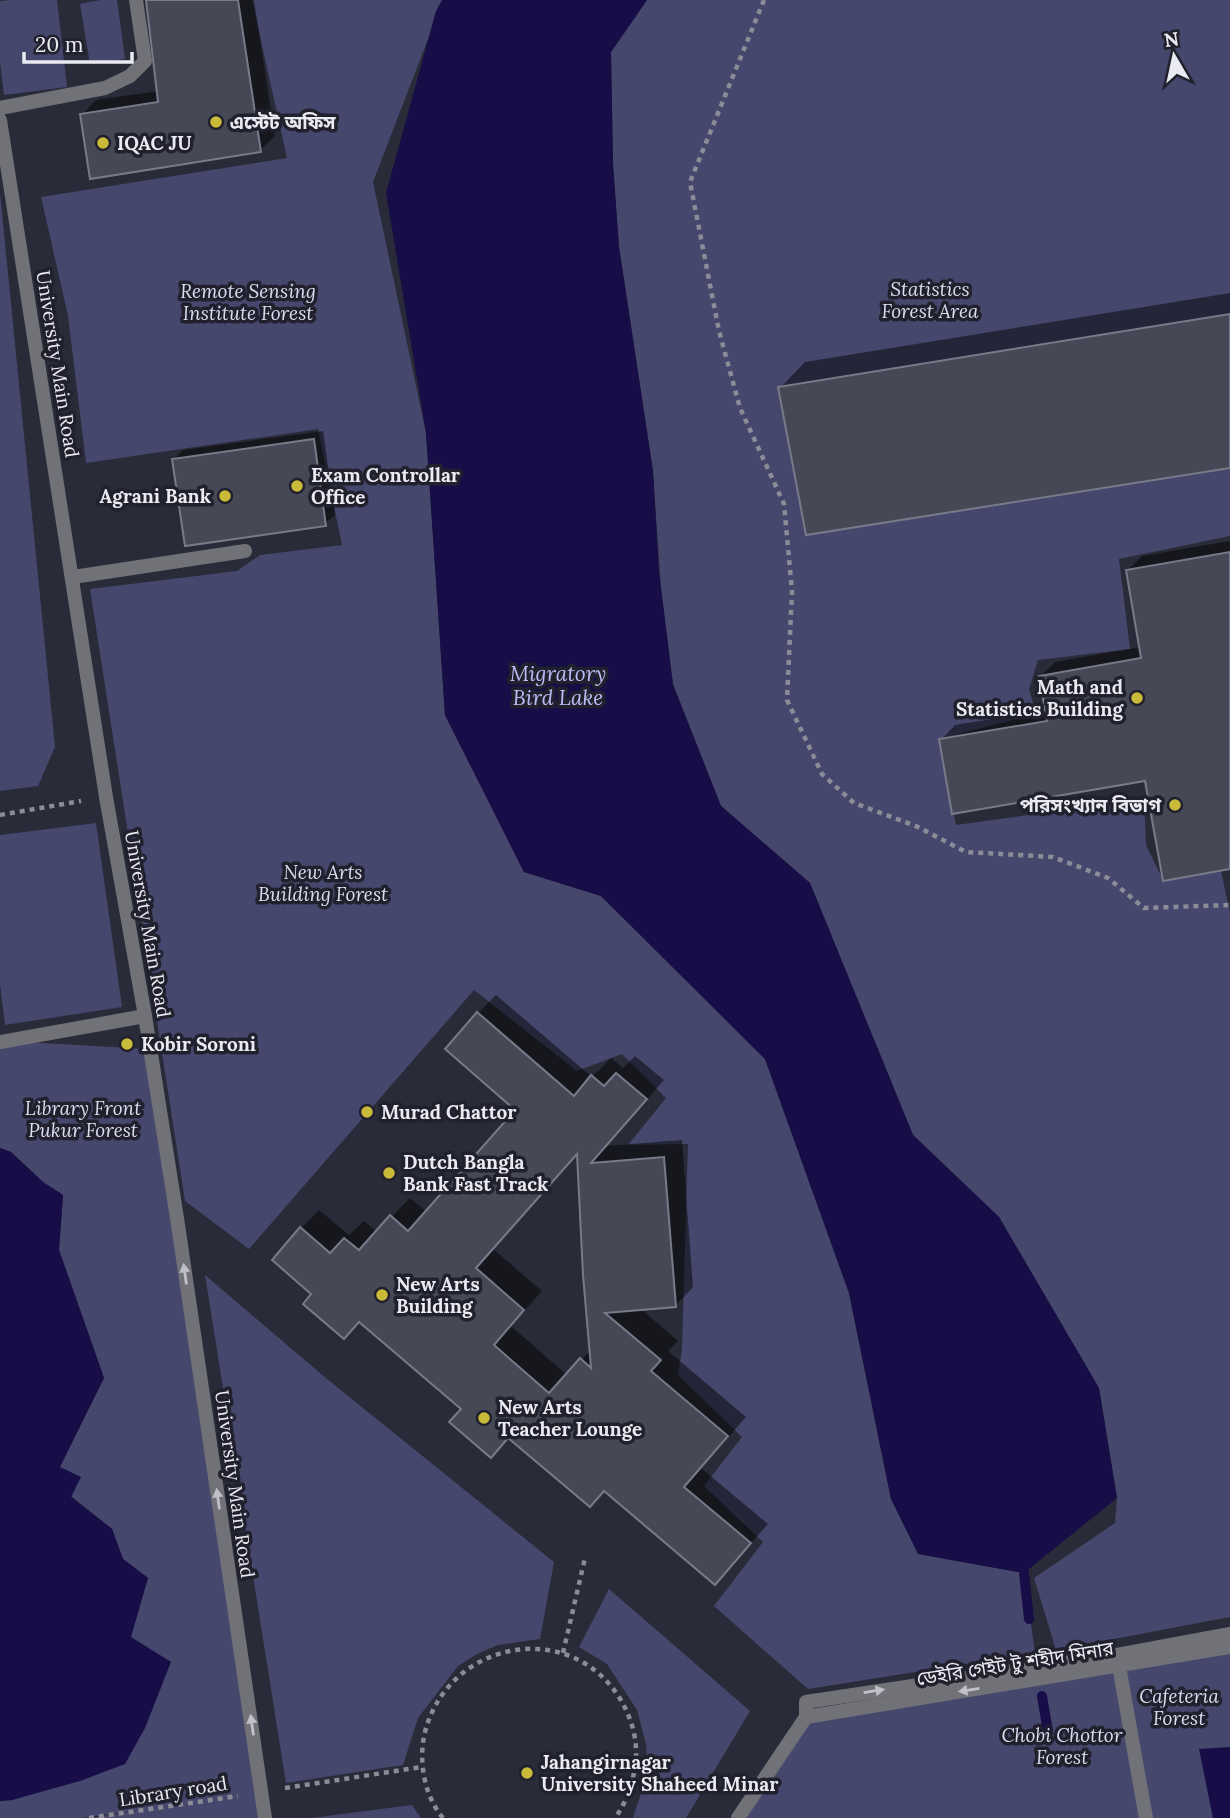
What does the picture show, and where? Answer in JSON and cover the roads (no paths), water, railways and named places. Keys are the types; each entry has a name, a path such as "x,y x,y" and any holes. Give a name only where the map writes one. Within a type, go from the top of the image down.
{"street":[{"path":"0,108 106,88 130,76 145,61 136,0"},
{"name":"University Main Road","path":"0,120 106,797 177,1217 265,1818"},
{"path":"73,578 245,551"},
{"path":"0,1042 145,1016"},
{"path":"738,1818 806,1717 806,1702 1119,1660 1230,1634"},
{"name":"ডেইরি গেইট টু শহীদ মিনার","path":"806,1717 1119,1660 1230,1647"},
{"path":"1119,1660 1146,1818"}],"water":[{"name":"Migratory Bird Lake","path":"442,0 647,0 611,52 613,164 619,247 653,471 659,571 673,685 721,806 810,883 913,1135 999,1217 1099,1388 1117,1498 1024,1573 918,1554 891,1499 849,1293 765,1059 601,896 524,872 445,715 426,433 386,193 436,11"},
{"path":"0,1148 11,1152 43,1182 63,1195 59,1250 104,1378 60,1467 81,1477 71,1497 112,1529 123,1559 148,1578 131,1637 171,1662 145,1728 125,1764 80,1781 0,1801"},
{"path":"1230,1747 1230,1818 1213,1818 1199,1749"}],"waterway":[{"path":"1024,1573 1029,1619"},
{"path":"1042,1696 1048,1732"}],"place":[{"name":"এস্টেট অফিস","path":"216,122"},
{"name":"IQAC JU","path":"103,143"},
{"name":"Exam Controllar Office","path":"297,486"},
{"name":"Agrani Bank","path":"225,496"},
{"name":"Math and Statistics Building","path":"1137,698"},
{"name":"পরিসংখ্যান বিভাগ","path":"1175,805"},
{"name":"Kobir Soroni","path":"127,1044"},
{"name":"Murad Chattor","path":"367,1112"},
{"name":"Dutch Bangla Bank Fast Track","path":"389,1173"},
{"name":"New Arts Building","path":"382,1295"},
{"name":"New Arts Teacher Lounge","path":"484,1418"},
{"name":"Jahangirnagar University Shaheed Minar","path":"527,1773"}],"park label":[{"name":"Statistics Forest Area","path":"930,300"},
{"name":"Remote Sensing Institute Forest","path":"248,302"},
{"name":"New Arts Building Forest","path":"323,883"},
{"name":"Library Front Pukur Forest","path":"83,1119"},
{"name":"Cafeteria Forest","path":"1179,1707"},
{"name":"Chobi Chottor Forest","path":"1062,1746"}]}
